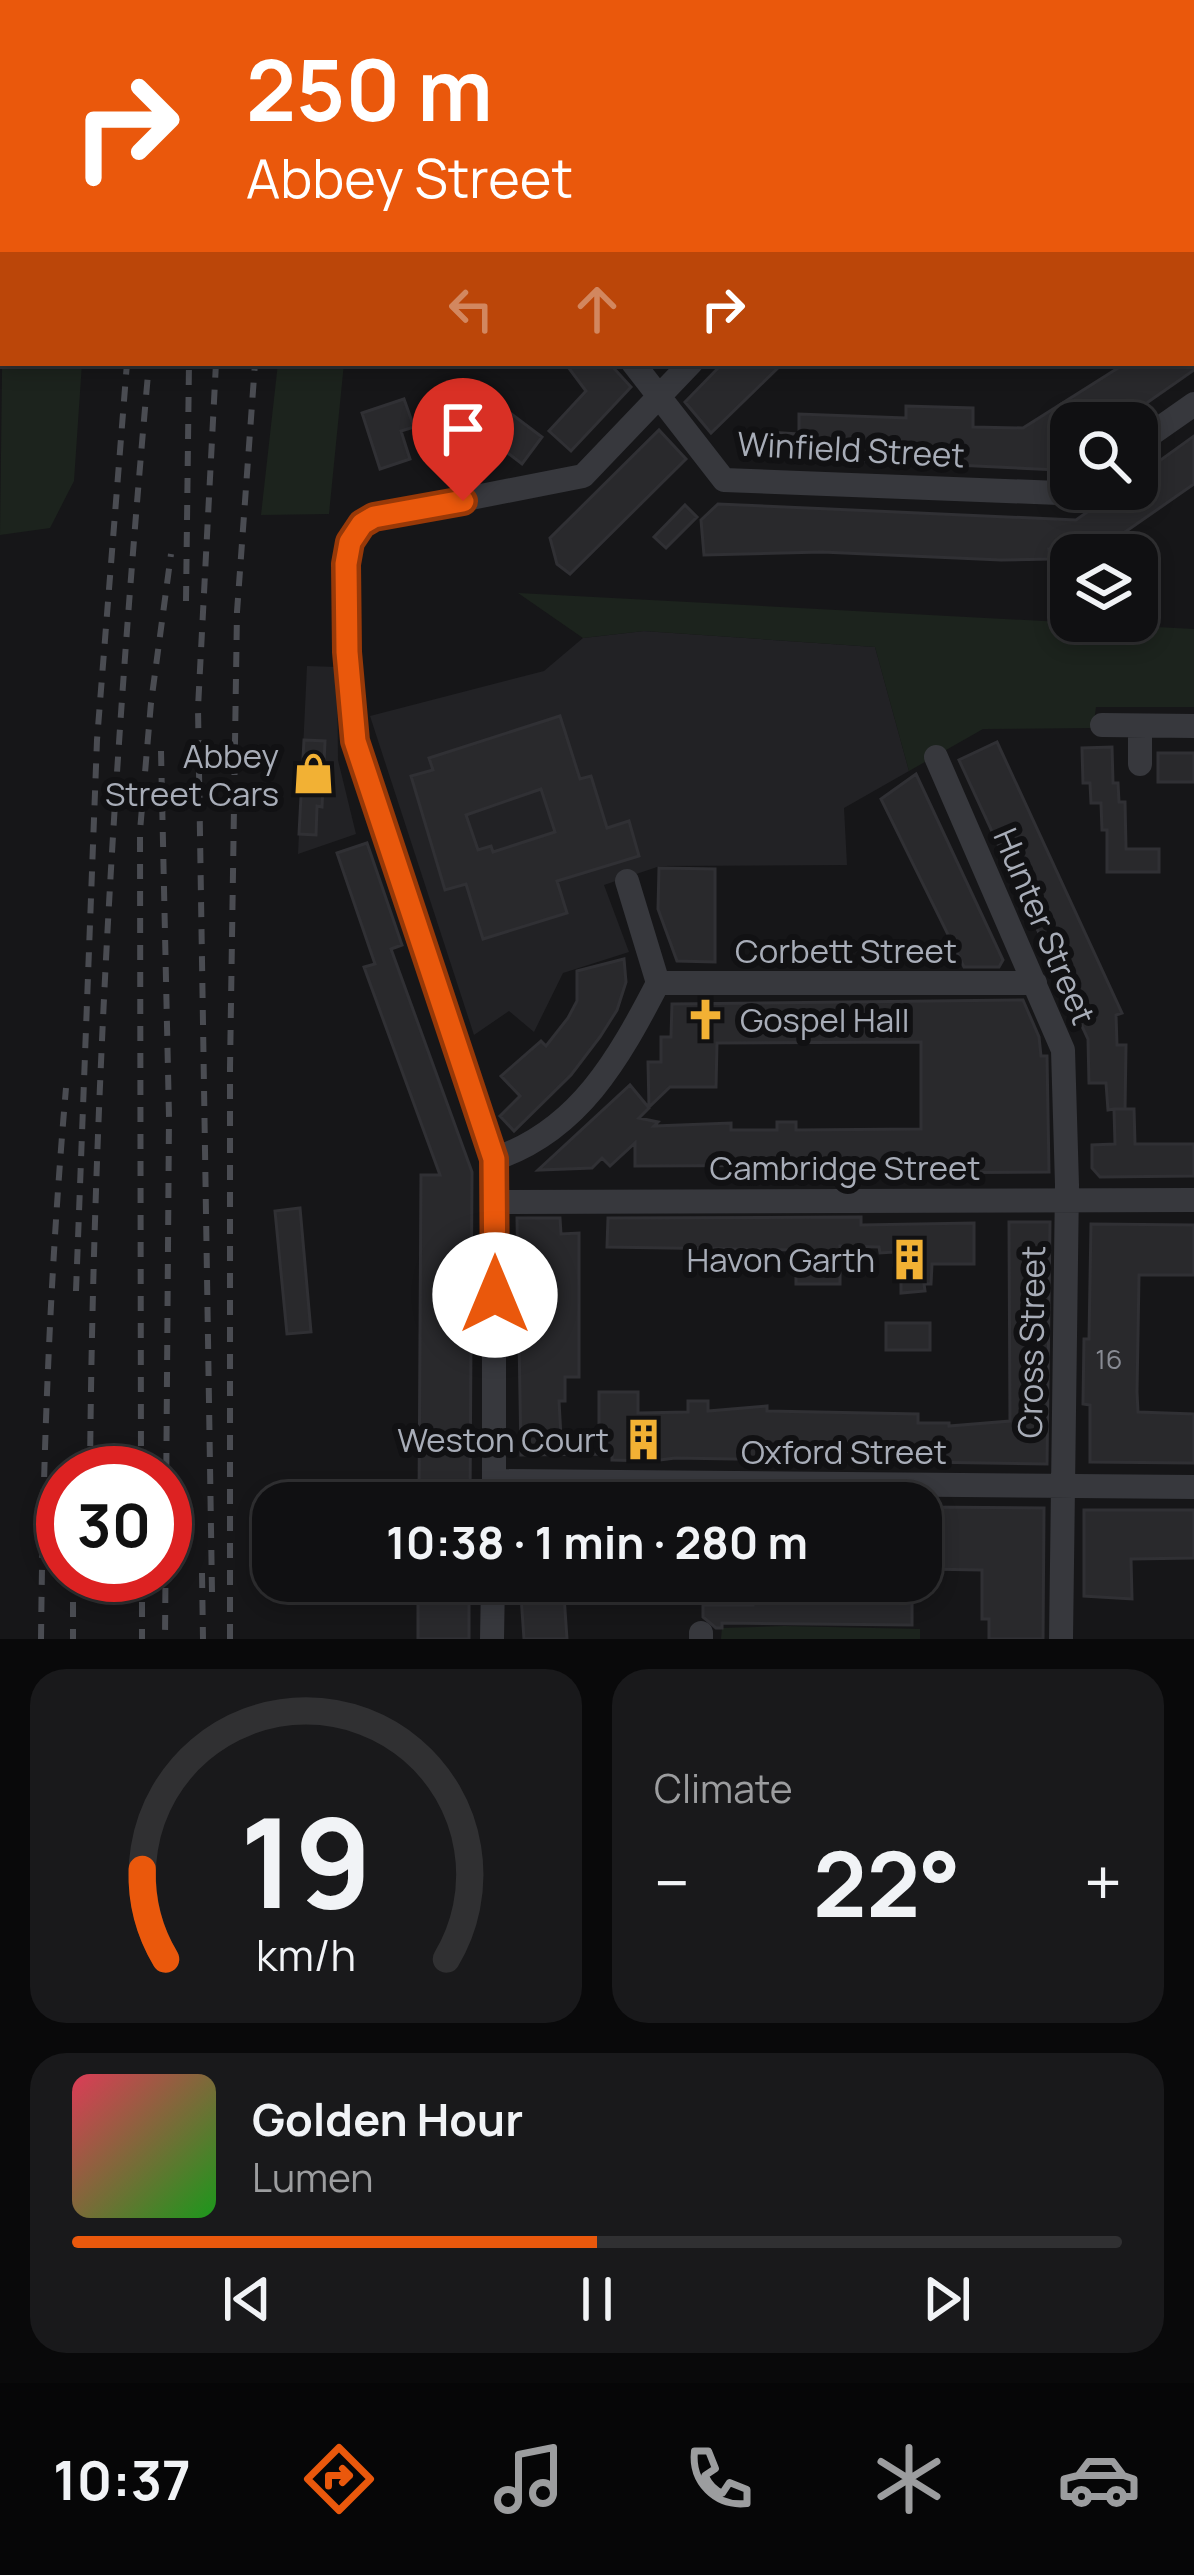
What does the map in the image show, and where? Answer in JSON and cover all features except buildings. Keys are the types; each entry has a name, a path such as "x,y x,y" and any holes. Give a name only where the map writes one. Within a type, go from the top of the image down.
{"street":[{"name":"Winfield Street","path":"635,366 724,479 1050,493"},
{"path":"494,1482 494,1159 355,741 347,652 350,542 362,524 374,517 583,476 688,366"},
{"path":"1158,429 1194,404"},
{"path":"1102,725 1194,725"},
{"path":"1140,726 1140,764"},
{"name":"Hunter Street","path":"936,757 1063,1050 1067,1200"},
{"path":"494,1159 550,1134 575,1112 631,1036 658,983 627,881"},
{"name":"Corbett Street","path":"658,983 1035,983"},
{"name":"Cross Street","path":"1060,1639 1067,1200"},
{"name":"Cambridge Street","path":"496,1202 1194,1200"},
{"name":"Oxford Street","path":"942,1487 1194,1486"},
{"path":"493,1602 493,1639"}],"shaded area":[{"path":"2,366 82,366 74,481 50,528 0,535"},
{"path":"278,366 344,366 329,514 261,515"},
{"path":"518,593 1050,621 1050,642 1158,642 1158,627 1194,629 1194,707 1096,707 1093,728 983,729 909,771 875,647 644,631 583,638"},
{"path":"644,631 875,647 909,771 844,808 847,865 660,866 604,885 629,952 563,973 534,1032 509,1011 474,1035 370,716 544,671 583,638"},
{"path":"307,666 337,667 338,760 356,834 298,854"},
{"path":"722,1628 920,1629 920,1639 721,1639"}],"railway":[{"path":"76,1291 97,740 127,366"},
{"path":"91,1446 108,917 149,366"},
{"path":"186,601 189,366"},
{"path":"212,1592 198,708 216,366"},
{"path":"230,1639 230,1068 237,612 255,366"},
{"path":"141,1446 140,831 171,554"},
{"path":"161,751 169,1117 165,1639"},
{"path":"41,1639 48,1363 66,1088"},
{"path":"202,1573 203,1639"},
{"path":"73,1602 73,1639"},
{"path":"142,1602 142,1639"}],"place":[{"name":"Abbey Street Cars","path":"313,774"},
{"name":"Gospel Hall","path":"706,1019"},
{"name":"Havon Garth","path":"909,1259"},
{"name":"Weston Court","path":"643,1439"}],"route":[{"path":"463,501 374,517 362,524 350,542 346,564 347,652 355,741 494,1159 495,1295"}]}
